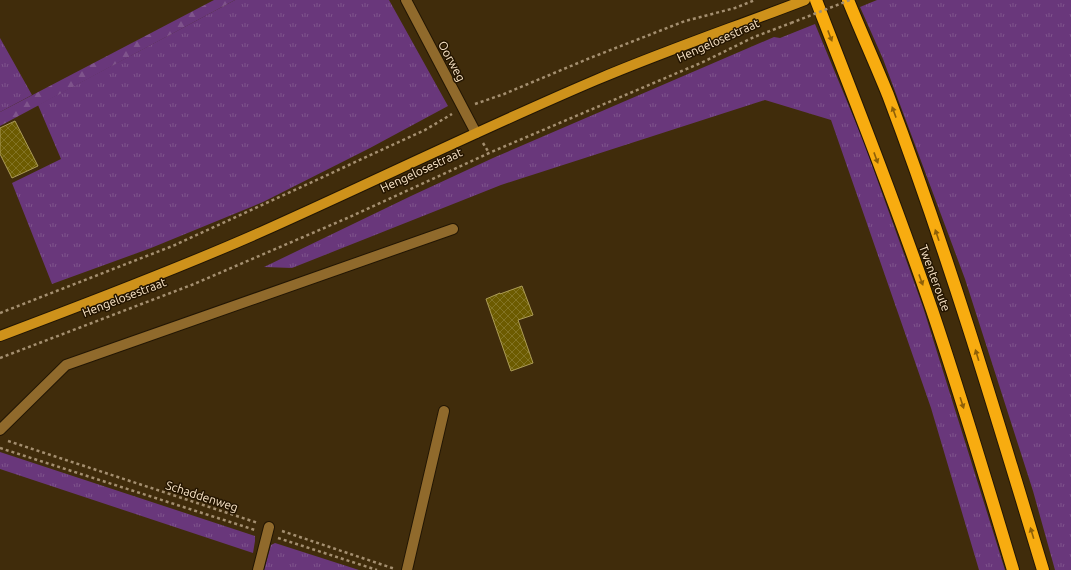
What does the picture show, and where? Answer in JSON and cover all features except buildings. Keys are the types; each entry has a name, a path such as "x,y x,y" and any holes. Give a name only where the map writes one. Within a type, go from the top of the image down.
{"highway":[{"name":"Twenteroute","path":"816,0 932,309 983,468 1013,570"},
{"name":"Twenteroute","path":"849,0 887,94 925,198 961,306 1043,570"}],"main road":[{"name":"Hengelosestraat","path":"0,336 196,260 261,232 596,79 805,0"}],"street":[{"name":"Oorweg","path":"406,0 476,133"},
{"path":"0,430 66,365 453,229"},
{"path":"407,570 444,411"},
{"path":"258,570 268,530"}],"path":[{"name":"Hengelosestraat","path":"0,312 175,245 425,130 463,108 504,94 590,58 685,21 736,8 755,0"},
{"name":"Hengelosestraat","path":"0,358 194,284 345,219 489,153 703,62 754,37 849,0"},
{"name":"Schaddenweg","path":"8,441 268,530 377,570"},
{"name":"Schaddenweg","path":"0,448 399,570"}],"green space":[{"path":"214,0 235,0 0,126 0,112"},
{"path":"235,0 389,0 448,106 370,148 263,202 151,248 52,284 12,183 61,159 38,105"},
{"path":"877,0 1071,0 1071,570 1055,570 1033,491 965,279 883,59 860,7"},
{"path":"815,24 863,140 923,307 1005,570 979,570 931,408 831,120 765,100 501,185 292,268 264,267 493,158 774,37 780,38"},
{"path":"0,38 32,95 0,112"},
{"path":"0,452 255,536 253,553 0,469"},
{"path":"275,543 359,570 264,570 271,545"}]}
